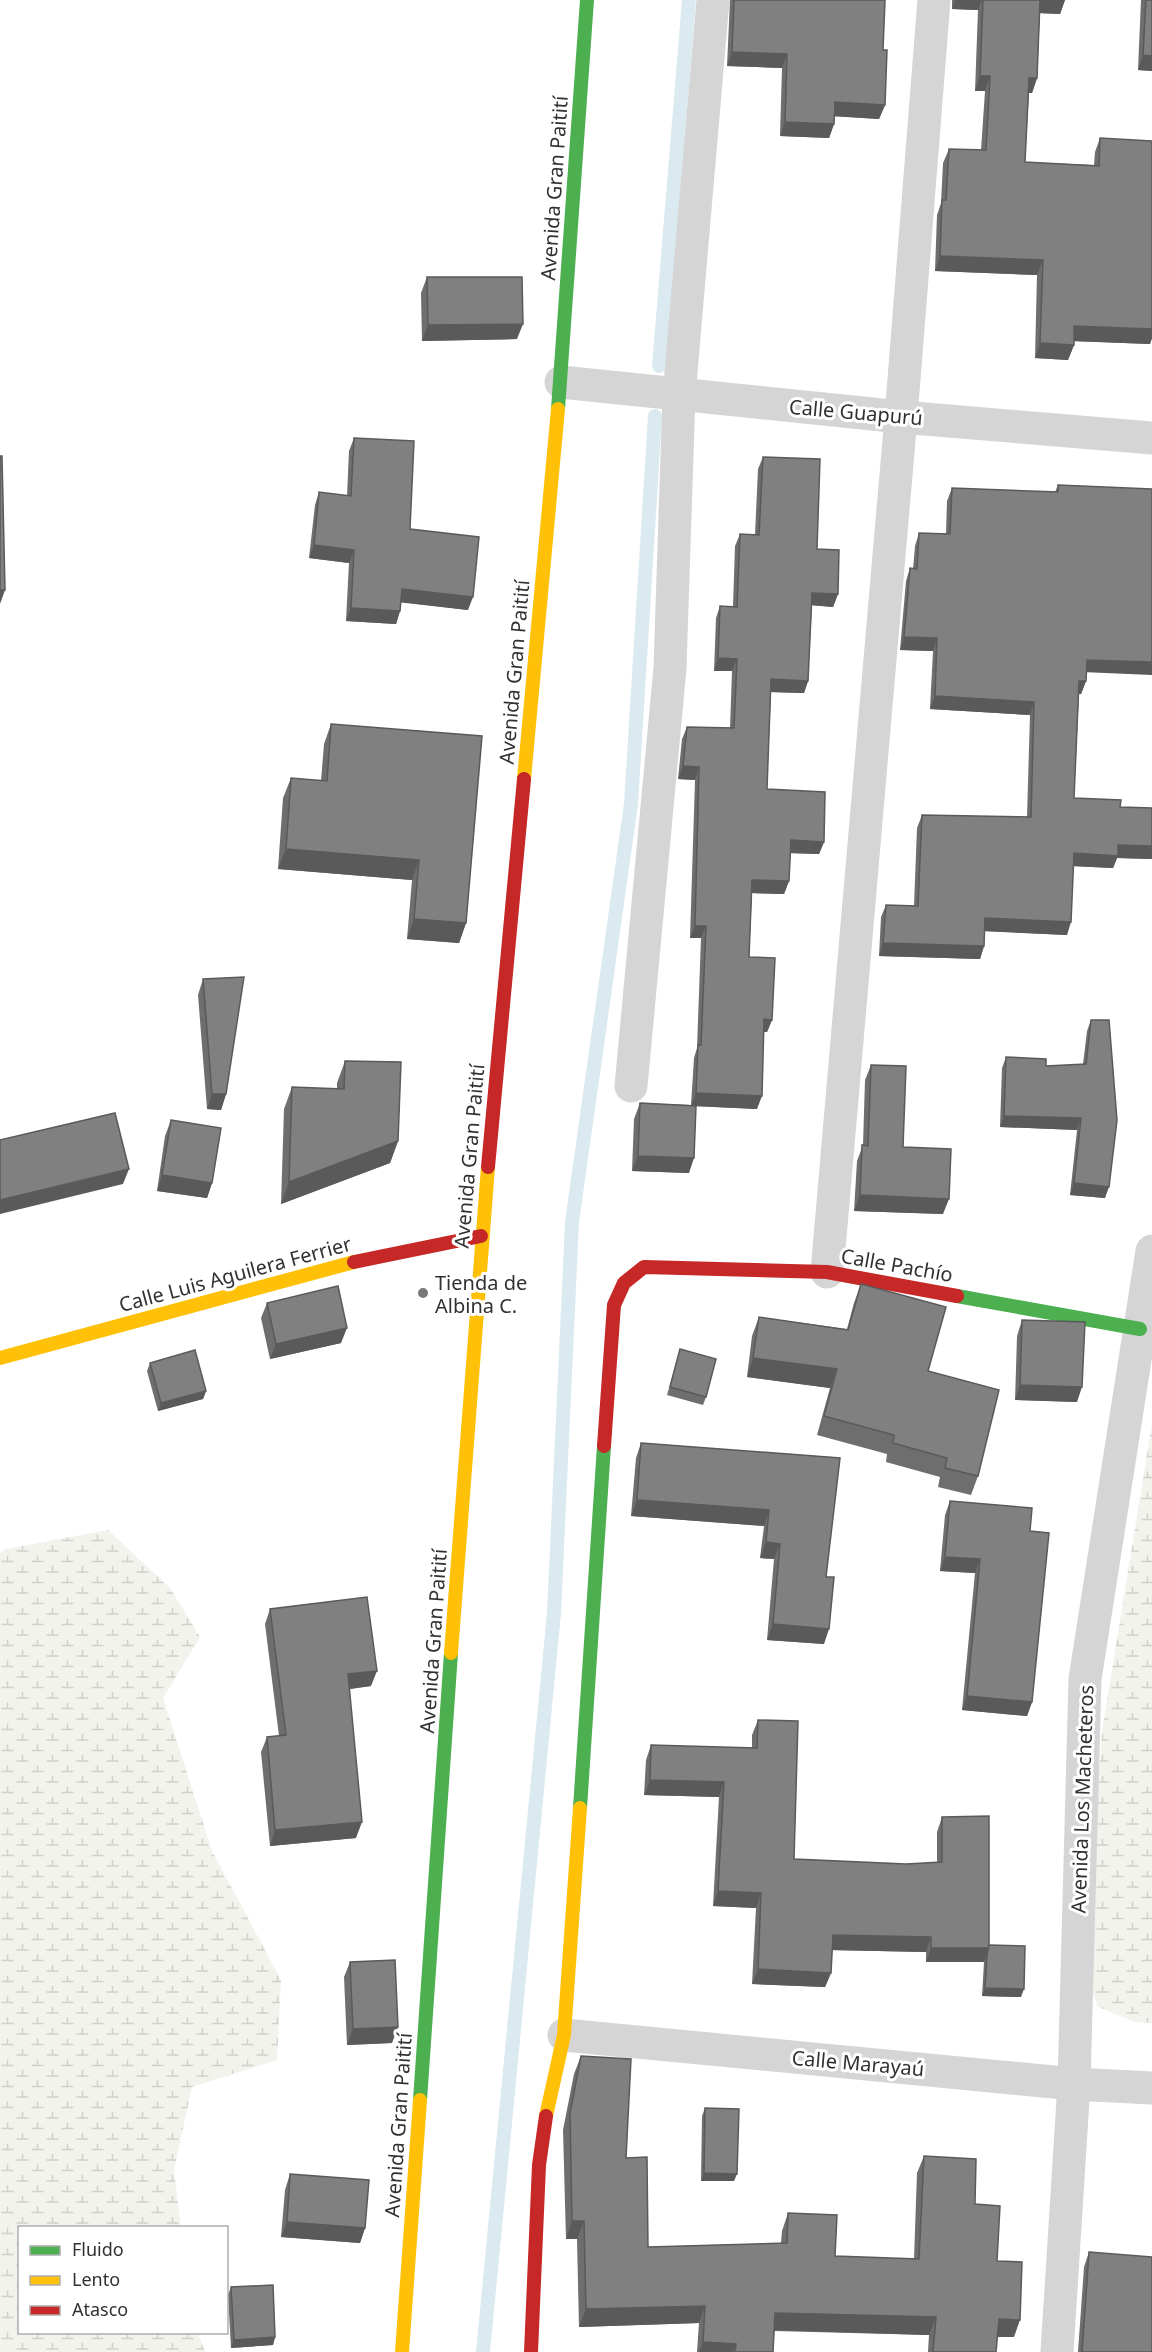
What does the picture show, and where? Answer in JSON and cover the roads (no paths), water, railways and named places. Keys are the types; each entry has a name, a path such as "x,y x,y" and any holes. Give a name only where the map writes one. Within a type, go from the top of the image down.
{"main road":[{"name":"Avenida Gran Paitití","path":"402,2352 481,1236 561,382 587,0"},
{"name":"Calle Luis Aguilera Ferrier","path":"0,1358 332,1267 481,1236"},
{"name":"Calle Pachío","path":"564,2035 614,1305 624,1283 644,1267 827,1272 1140,1329"},
{"path":"531,2352 538,2165 548,2105 564,2035"}],"street":[{"path":"632,1086 670,668 679,395 713,0"},
{"path":"827,1272 901,417 934,0"},
{"name":"Calle Guapurú","path":"561,382 901,417 1152,438"},
{"name":"Avenida Los Macheteros","path":"1057,2352 1074,2084 1085,1679 1152,1251"},
{"name":"Calle Marayaú","path":"564,2035 1074,2084 1152,2088"}],"waterway":[{"path":"659,366 689,0"},
{"path":"483,2352 554,1613 572,1222 631,804 655,416"}],"place":[{"name":"Tienda de Albina C.","path":"423,1293"}]}
